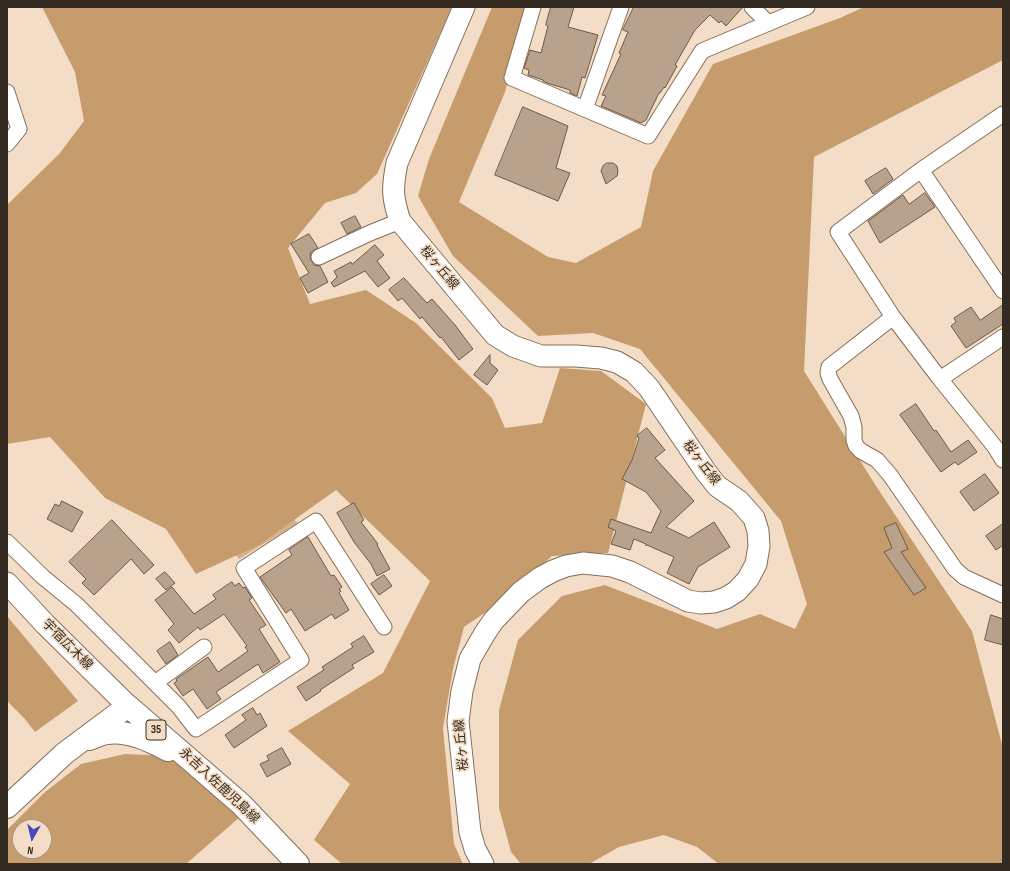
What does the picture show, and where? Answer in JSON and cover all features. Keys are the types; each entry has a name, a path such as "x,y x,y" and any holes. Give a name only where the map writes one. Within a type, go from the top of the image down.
{"main road":[{"path":"7,807 65,753 128,706"},
{"name":"永吉入佐鹿児島線","path":"128,706 241,804 298,864"},
{"path":"80,742 108,733 136,736 148,740 198,766"}],"street":[{"name":"桜ヶ丘線","path":"464,7 397,163 393,181 394,201 400,221 495,335 513,346 541,356 601,358 617,362 634,372 649,388 717,486 739,501 754,518 758,531 759,546 756,564 748,579 737,591 726,598 714,602 688,602 630,572 612,566 583,563 566,566 540,578 521,592 494,620 470,659 462,691 458,721 470,832 475,849 483,864"},
{"path":"533,7 512,78 648,136 702,50 807,7"},
{"path":"585,109 621,7"},
{"path":"752,7 768,23"},
{"path":"7,92 19,129 7,144"},
{"path":"1003,114 921,170 838,232 893,317 1003,460"},
{"path":"921,170 1003,291"},
{"path":"319,257 370,233 400,221"},
{"path":"893,317 829,367 828,373 830,379 851,416 856,446 861,451 877,460 890,475 964,577 1003,595"},
{"path":"940,379 1003,337"},
{"path":"7,542 42,577 76,604 179,707 196,729 301,660 244,568 316,521 384,627"},
{"name":"宇宿広木線","path":"7,583 45,624 128,706"},
{"path":"155,683 204,647"}],"shaded area":[{"path":"42,7 452,7 377,174 356,193 325,203 288,248 310,304 366,290 416,323 492,398 505,428 542,423 560,368 601,371 646,404 608,553 552,556 502,601 464,627 453,669 443,728 454,844 463,864 342,864 314,840 350,784 288,731 383,673 430,581 336,490 259,545 196,574 166,529 105,498 50,437 7,444 7,205 60,153 84,121 75,72"},
{"path":"492,7 527,7 505,92 459,202 548,257 576,263 641,227 653,171 713,64 840,18 864,7 1003,7 1003,60 814,157 804,371 876,486 972,631 1003,748 1003,864 719,864 697,847 664,835 619,847 589,864 521,864 511,852 499,808 499,710 518,640 562,596 605,585 717,629 760,614 795,629 807,604 781,521 640,349 593,333 538,336 453,256 418,196 429,159"},
{"path":"284,512 298,523 239,559 227,545"},
{"path":"7,616 78,701 35,732 24,718 7,701"},
{"path":"125,754 171,756 241,816 186,864 7,864 7,830 12,825 12,859 52,859 52,819 18,819 45,792 81,764"}],"building":[{"path":"551,7 574,7 568,27 598,35 585,78 582,77 577,96 570,93 570,90 528,75 529,70 524,68 530,50 541,53"},
{"path":"634,7 743,7 726,26 721,21 719,23 710,15 695,30 675,65 677,66 665,88 664,87 659,93 646,120 641,123 601,106 606,96 602,95 621,54 619,53 628,32 623,30"},
{"path":"523,107 568,126 556,168 570,173 558,201 495,175"},
{"path":"607,163 613,163 617,166 618,171 617,176 606,184 601,171 603,166"},
{"path":"886,168 893,179 873,194 865,181"},
{"path":"925,193 935,207 880,243 868,221 903,195 909,204"},
{"path":"355,216 361,227 347,234 341,223"},
{"path":"309,234 318,248 311,252 311,260 314,265 320,266 328,282 308,293 300,278 309,273 291,244"},
{"path":"375,245 384,255 377,261 390,278 378,287 365,271 334,287 331,283 337,277 334,271 351,262 352,264"},
{"path":"404,278 427,303 432,299 455,325 473,349 459,360 441,337 440,338 422,317 420,319 402,298 398,301 389,290"},
{"path":"1003,305 1003,324 966,348 951,326 956,322 954,318 971,307 980,320"},
{"path":"490,355 490,363 498,370 487,385 474,375"},
{"path":"916,404 934,431 936,430 951,452 968,440 977,452 958,465 955,462 941,472 900,415"},
{"path":"647,428 665,450 655,458 694,501 666,527 689,538 714,522 730,547 698,567 689,584 667,573 674,557 647,545 646,546 646,544 634,539 630,550 611,544 616,531 608,527 611,519 651,533 661,511 646,492 622,479 632,460 639,438 637,436"},
{"path":"985,474 999,493 974,511 960,492"},
{"path":"62,501 83,512 72,532 47,519 55,504 59,506"},
{"path":"354,503 364,520 361,522 378,544 377,545 390,569 377,576 371,564 354,542 337,513"},
{"path":"112,520 154,565 144,574 131,559 94,595 82,583 86,579 69,562"},
{"path":"896,523 908,549 901,552 926,588 914,595 884,552 892,548 884,528"},
{"path":"1003,524 1003,545 996,550 986,536"},
{"path":"308,537 331,576 334,575 342,587 339,589 341,591 339,593 349,610 335,619 332,614 305,631 291,609 286,613 260,577 292,555 289,550"},
{"path":"165,572 175,583 166,590 156,579"},
{"path":"384,575 392,586 379,595 371,584"},
{"path":"232,582 235,586 239,583 243,588 245,587 252,598 249,600 266,625 259,629 280,662 263,673 258,664 216,692 221,699 207,709 193,689 183,696 174,683 177,681 176,679 208,657 218,672 248,651 245,647 247,646 224,614 200,630 198,627 179,643 168,630 174,624 155,600 172,587 194,614 216,599 213,595"},
{"path":"991,615 1003,619 1003,645 985,640"},
{"path":"364,636 374,652 352,665 354,668 306,701 297,687 324,670 322,667 353,647 351,644"},
{"path":"170,642 178,655 166,664 157,651"},
{"path":"253,708 257,715 260,713 267,726 234,748 225,735 246,720 242,715"},
{"path":"282,748 291,764 267,777 260,764 269,760 267,756"}]}
